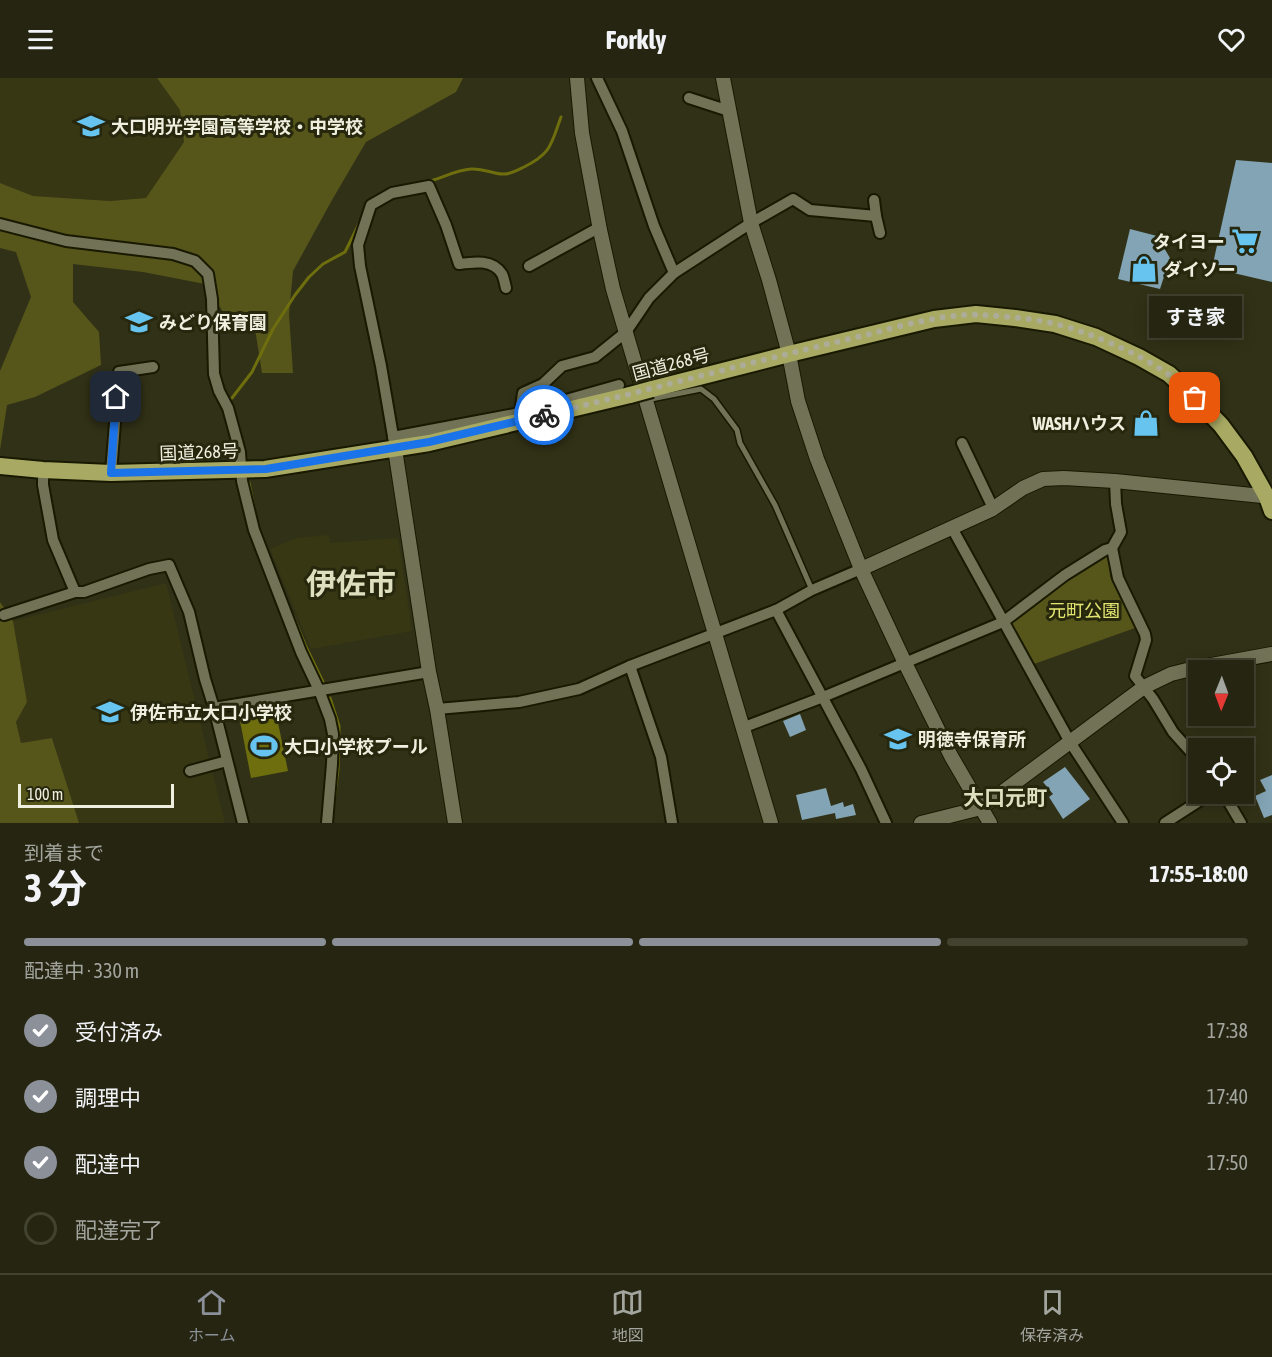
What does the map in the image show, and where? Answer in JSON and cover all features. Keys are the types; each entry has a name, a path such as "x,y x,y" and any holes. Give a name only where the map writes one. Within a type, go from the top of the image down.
{"highway":[{"name":"国道268号","path":"0,466 111,473 266,469 394,443 429,442 934,319 976,315 1055,324 1128,352 1169,374 1221,425 1244,456 1270,502"}],"street":[{"path":"577,78 582,133 613,289 626,332 637,393 714,633 771,823"},
{"path":"597,78 622,131 654,226 674,273"},
{"path":"723,78 751,223 789,354 798,401 817,459 861,569 905,663 951,756 990,823"},
{"path":"689,98 729,111"},
{"path":"455,823 381,366 360,266 358,245 371,205 392,193 429,186 446,225 459,264 475,262 495,267 502,274 506,288"},
{"path":"520,413 523,393 543,384 562,366 595,357 626,332 649,298 674,273 793,199 810,210 876,216"},
{"path":"874,200 880,233"},
{"path":"0,224 66,241 173,254 195,261 208,274 212,298 214,374 219,391 228,408 240,452 242,481 254,530 301,652 330,719 333,734 327,823"},
{"path":"529,266 600,226"},
{"path":"111,473 119,372 153,367"},
{"path":"394,443 520,413 637,393"},
{"path":"962,443 993,508"},
{"path":"44,470 43,485 53,540 75,592"},
{"path":"437,710 519,702 579,689 630,666 776,610 812,590 993,508 1023,488 1043,479 1115,481 1270,502"},
{"path":"1115,481 1121,532 1112,548 1118,578 1146,640 1135,676 1153,699 1173,732 1188,749"},
{"path":"952,528 1070,742 1124,823"},
{"path":"742,728 1003,622 1065,575 1112,548"},
{"path":"4,615 75,592 84,592 149,569 169,565 189,612 243,823"},
{"path":"776,610 861,769 886,823"},
{"path":"921,823 981,808 1144,687 1171,674 1272,654"},
{"path":"630,666 661,756 672,823"},
{"path":"214,708 429,672"},
{"path":"190,771 227,761"},
{"path":"1165,823 1194,804"},
{"path":"1230,804 1241,823"}],"lane":[{"path":"637,393 701,389 714,399 737,430 740,443 775,505 812,590"}],"shaded area":[{"name":"大口明光学園高等学校・中学校","path":"0,78 157,78 180,110 184,142 146,198 110,201 33,196 0,183"},
{"path":"329,535 330,543 398,538 412,631 311,649 270,549 297,538"},
{"name":"伊佐市立大口小学校","path":"166,583 225,823 77,823 53,738 21,743 16,722 27,702 13,621"},
{"name":"大口小学校プール","path":"276,713 288,771 251,778 240,721"}],"green space":[{"path":"157,78 463,78 456,92 366,142 332,200 293,271 289,314 293,373 262,373 255,329 236,332 205,284 143,272 73,264 73,302 99,332 101,365 35,397 7,405 0,450 0,371 31,297 16,252 0,248 0,183 33,196 110,201 146,198 184,142 180,110"},
{"name":"元町公園","path":"1103,554 1109,557 1110,577 1135,628 1034,664 1011,621"},
{"path":"0,602 13,621 27,702 16,722 21,743 52,738 79,823 0,823"}],"building":[{"name":"タイヨー","path":"1236,160 1272,163 1272,282 1212,268"},
{"name":"ダイソー","path":"1130,229 1157,236 1170,258 1160,289 1118,279"},
{"name":"WASHハウス","path":"1138,414 1158,421 1155,432 1134,425"},
{"path":"800,714 806,730 790,737 783,721"},
{"path":"1065,767 1090,799 1063,819 1049,797 1053,794 1043,782"},
{"path":"1272,775 1272,815 1264,818 1255,796 1266,791 1260,780"},
{"path":"826,788 831,806 843,802 844,807 853,804 856,815 836,819 835,813 802,820 796,795"}],"waterway":[{"path":"426,182 471,169 505,174 519,170 540,157 549,147 561,117"},
{"path":"375,197 388,190"},
{"path":"232,398 252,372 273,329 295,295 323,264 345,252 361,220"},
{"path":"249,483 254,508"},
{"path":"293,616 323,682"},
{"path":"330,698 339,726 338,769 333,809"}],"way so far":[{"path":"544,415 934,319 976,315 1055,324 1096,338 1139,357 1169,374 1195,398"}],"place":[{"name":"大口明光学園高等学校・中学校","path":"91,126"},
{"name":"タイヨー","path":"1245,241"},
{"name":"ダイソー","path":"1144,269"},
{"name":"みどり保育園","path":"139,322"},
{"name":"すき家","path":"1195,398"},
{"name":"WASHハウス","path":"1146,423"},
{"name":"伊佐市立大口小学校","path":"110,712"},
{"name":"明徳寺保育所","path":"898,739"},
{"name":"大口小学校プール","path":"264,746"}],"district":[{"name":"伊佐市","path":"351,583"},
{"name":"大口元町","path":"1005,797"}],"route":[{"path":"116,397 111,473 266,469 395,449 544,415"}]}
